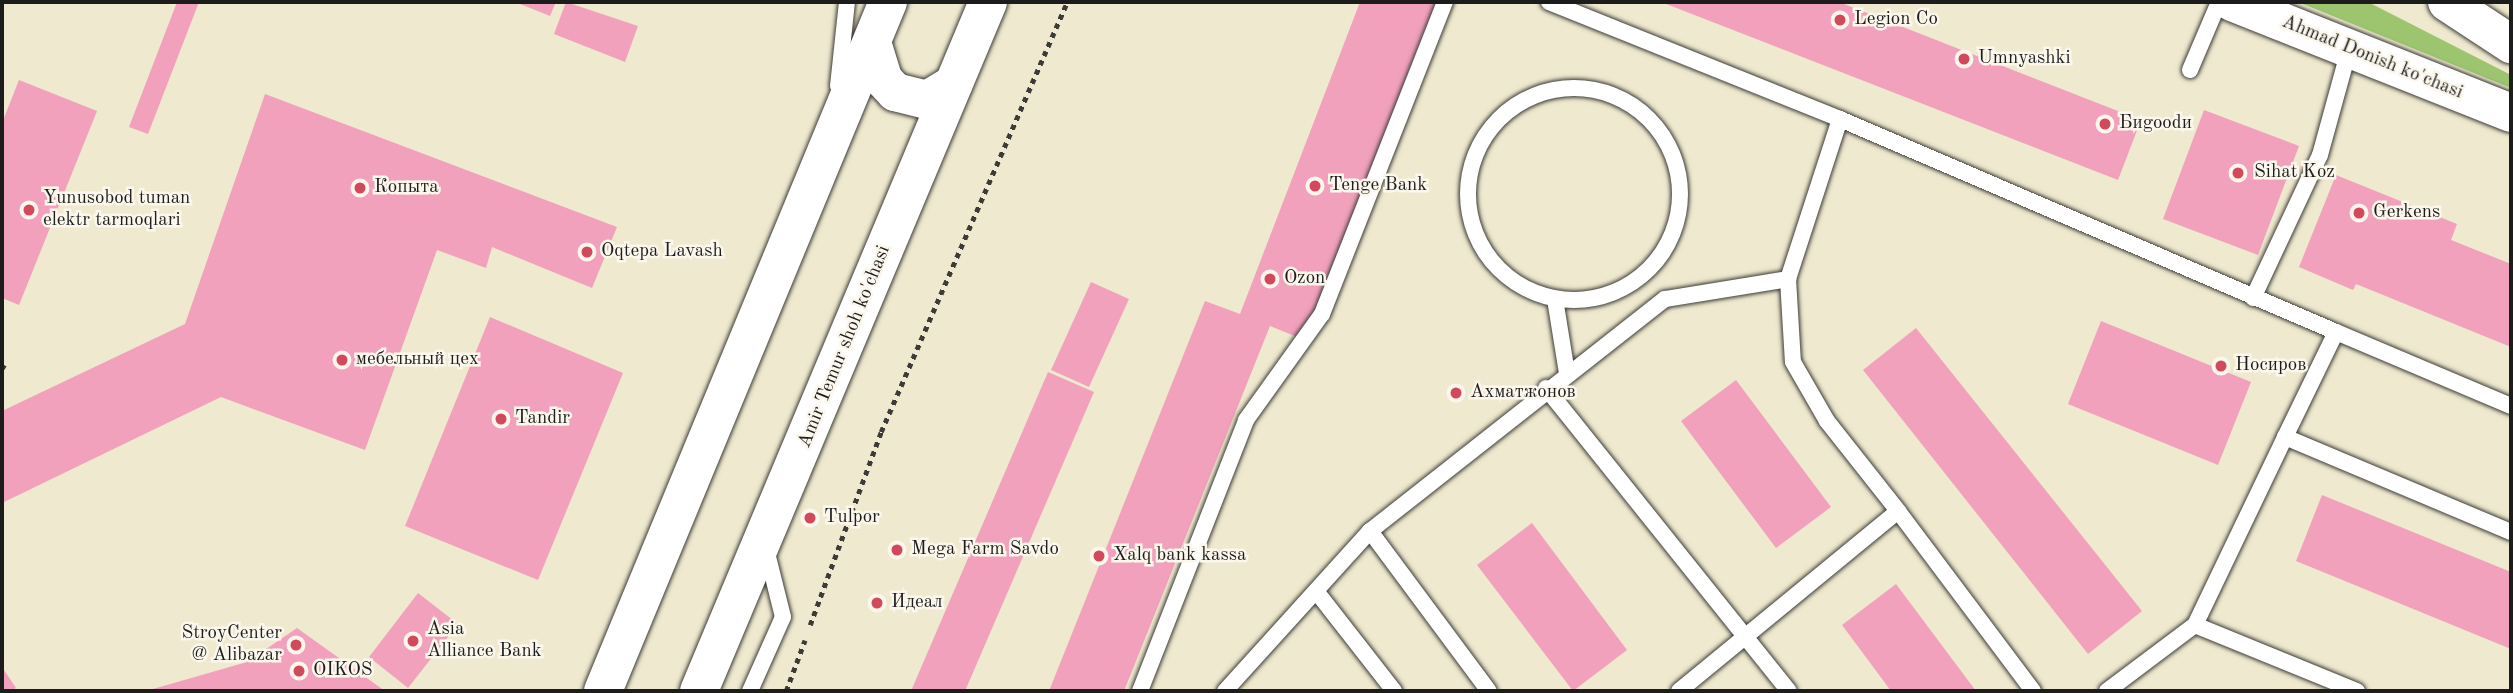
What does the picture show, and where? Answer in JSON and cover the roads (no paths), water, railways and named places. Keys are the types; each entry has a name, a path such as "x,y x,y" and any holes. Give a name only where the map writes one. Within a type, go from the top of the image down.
{"main road":[{"path":"603,691 888,2"},
{"name":"Amir Temur shoh ko'chasi","path":"699,691 764,543 988,2"},
{"name":"Ahmad Donish ko'chasi","path":"2232,2 2511,113"},
{"path":"2447,2 2511,44"},
{"path":"872,42 883,79 895,92 928,100 954,84"}],"lane":[{"path":"831,141 846,2"},
{"path":"1140,691 1245,420 1322,314 1445,2"},
{"path":"1549,2 1840,119 2253,298 2511,406"},
{"path":"2190,70 2219,2"},
{"path":"2253,298 2320,155 2349,50"},
{"path":"1585,88 1621,98 1651,120 1678,169 1680,206 1670,242 1648,271 1617,292 1591,299 1555,299 1520,286 1492,262 1474,230 1467,193 1473,157 1492,124 1521,101 1549,90 1585,88"},
{"path":"1840,119 1788,279 1793,362 1827,421 1898,510 2032,691"},
{"path":"1225,691 1370,531 1546,388 1665,299 1788,279"},
{"path":"1555,299 1567,373"},
{"path":"2107,691 2195,625 2336,332"},
{"path":"1546,388 1789,691"},
{"path":"2285,438 2511,532"},
{"path":"1679,691 1898,510"},
{"path":"1370,531 1489,691"},
{"path":"750,691 783,617 764,543"},
{"path":"1316,591 1394,691"},
{"path":"2195,625 2357,691"}],"place":[{"name":"Legion Co","path":"1840,20"},
{"name":"Umnyashki","path":"1964,59"},
{"name":"Биgoodи","path":"2105,124"},
{"name":"Sihat Koz","path":"2238,173"},
{"name":"Tenge Bank","path":"1315,186"},
{"name":"Копыта","path":"360,188"},
{"name":"Yunusobod tuman elektr tarmoqlari","path":"29,210"},
{"name":"Gerkens","path":"2359,213"},
{"name":"Oqtepa Lavash","path":"587,252"},
{"name":"Ozon","path":"1270,279"},
{"name":"мебельный цех","path":"342,360"},
{"name":"Носиров","path":"2221,366"},
{"name":"Ахматжонов","path":"1456,393"},
{"name":"Tandir","path":"501,419"},
{"name":"Tulpor","path":"810,518"},
{"name":"Mega Farm Savdo","path":"897,550"},
{"name":"Xalq bank kassa","path":"1099,556"},
{"name":"Идеал","path":"877,603"},
{"name":"Asia Alliance Bank","path":"413,641"},
{"name":"StroyCenter @ Alibazar","path":"296,645"},
{"name":"OIKOS","path":"299,671"}]}
